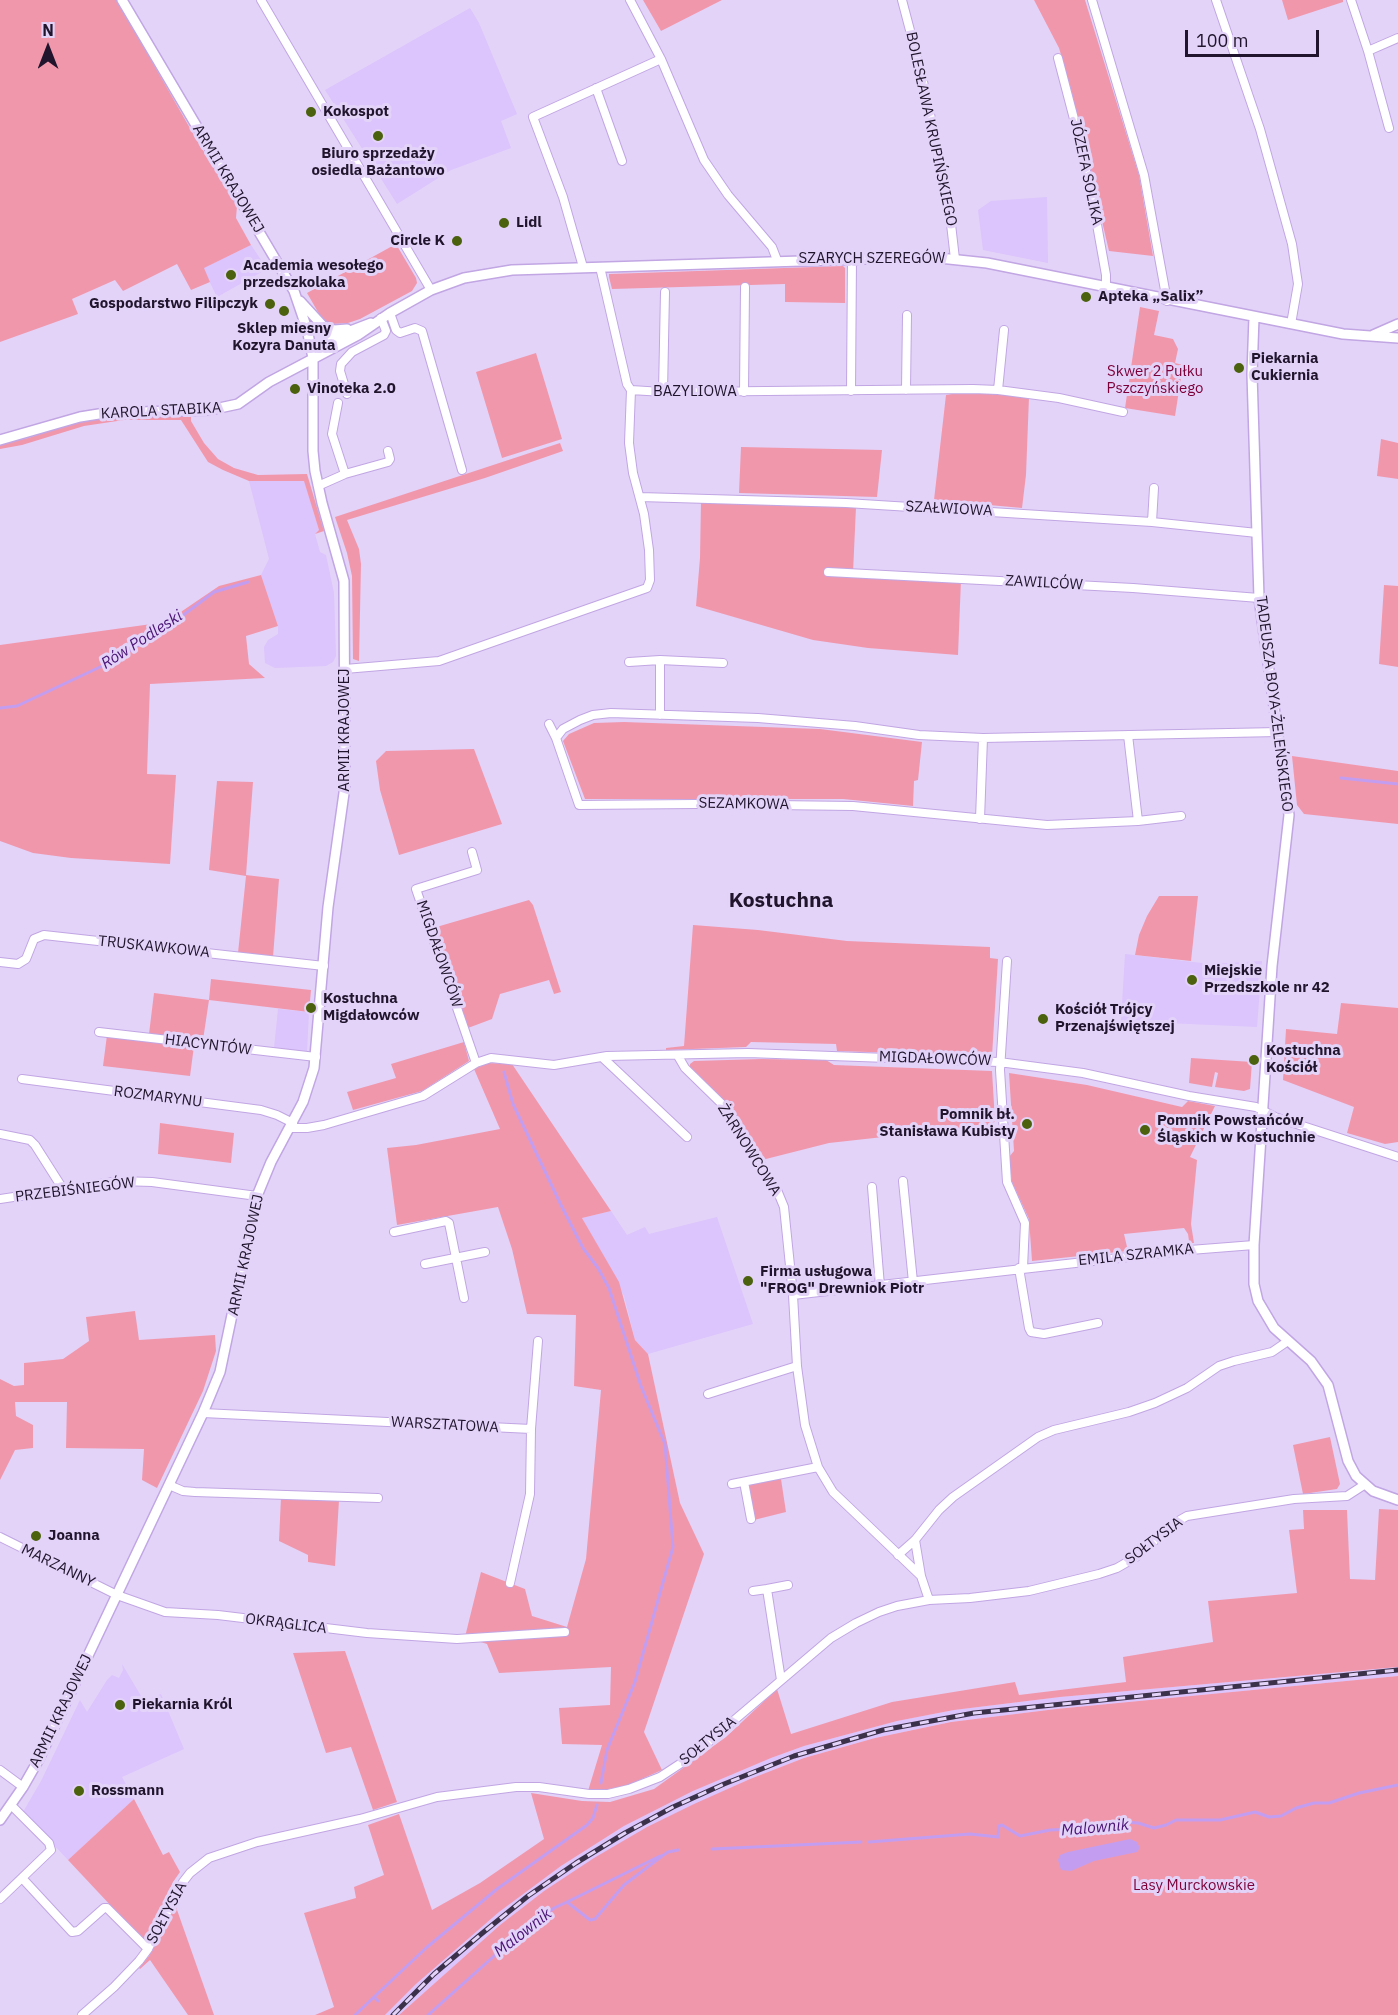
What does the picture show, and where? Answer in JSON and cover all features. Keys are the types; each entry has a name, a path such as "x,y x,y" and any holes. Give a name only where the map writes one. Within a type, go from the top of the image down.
{"street":[{"name":"ARMII KRAJOWEJ","path":"0,1820 23,1787 47,1742 217,1380 224,1359 258,1196 271,1162 307,1091 316,1057 328,907 345,786 344,581 318,486 313,451 312,358 308,333 298,299 122,0"},
{"path":"261,0 431,290"},
{"path":"630,0 661,59 704,160 728,195 772,247 777,260"},
{"name":"BOLESŁAWA KRUPIŃSKIEGO","path":"902,0 921,72 948,198 955,259"},
{"path":"1092,0 1144,176 1167,301"},
{"path":"1216,0 1260,129 1288,225 1298,284 1291,324"},
{"path":"1351,0 1389,128"},
{"path":"1368,51 1398,38"},
{"name":"JÓZEFA SOLIKA","path":"1058,58 1079,138 1096,219 1106,275 1106,288"},
{"path":"583,267 563,197 533,117 661,59"},
{"path":"596,88 622,161"},
{"name":"SZARYCH SZEREGÓW","path":"312,358 358,335 379,319 431,290 464,278 494,272 903,256 987,263 1167,301 1343,334 1398,338"},
{"path":"851,391 852,258"},
{"name":"BAZYLIOWA","path":"600,267 627,384 631,390 663,392 942,388 998,390 1075,401 1123,412"},
{"path":"744,392 745,287"},
{"path":"663,392 665,292"},
{"name":"SZARYCH SZEREGÓW","path":"298,299 323,326 334,330 352,328"},
{"path":"390,313 396,330 400,333 415,328 422,331 462,470"},
{"path":"906,390 907,315"},
{"name":"TADEUSZA BOYA-ŻELEŃSKIEGO","path":"1254,317 1252,374 1259,598 1289,815 1272,966 1254,1245 1254,1284 1258,1301 1274,1328 1311,1361 1328,1385 1348,1461 1364,1485"},
{"name":"SZARYCH SZEREGÓW","path":"312,358 330,339 352,328 379,319"},
{"path":"347,394 340,371 341,364 352,352 384,335 386,331 379,319"},
{"name":"SZARYCH SZEREGÓW","path":"1369,336 1398,327"},
{"path":"998,390 1004,330"},
{"name":"KAROLA STABIKA","path":"0,440 80,417 105,413 226,408 238,404 269,382 312,358"},
{"path":"345,669 439,661 646,588 650,580 649,550 629,443 631,390"},
{"path":"338,403 332,434 345,474"},
{"path":"318,486 345,474 388,462 390,459 388,451"},
{"path":"1152,522 1154,488"},
{"name":"SZAŁWIOWA","path":"640,497 846,503 1152,522 1257,533"},
{"name":"ZAWILCÓW","path":"828,572 1133,588 1259,598"},
{"path":"660,660 660,716"},
{"path":"629,662 660,660 723,663"},
{"path":"555,738 563,729 593,715 611,713 758,718 855,726 919,735 983,738 1278,732"},
{"name":"SEZAMKOWA","path":"549,724 579,805 853,806 1047,825 1138,821 1181,816"},
{"path":"1128,735 1138,821"},
{"path":"980,819 983,738"},
{"name":"MIGDAŁOWCÓW","path":"472,852 477,870 416,889 476,1063"},
{"name":"TRUSKAWKOWA","path":"0,962 18,964 26,959 34,939 44,935 324,966"},
{"path":"1007,961 999,1062 1007,1182 1025,1223 1021,1268 1029,1328 1031,1332 1044,1334 1098,1323"},
{"name":"HIACYNTÓW","path":"99,1032 316,1057"},
{"name":"MIGDAŁOWCÓW","path":"291,1125 307,1128 324,1125 423,1096 476,1063 491,1058 561,1065 602,1057 748,1053 999,1062 1083,1073 1189,1096 1245,1104 1275,1117 1398,1157"},
{"name":"ŻARNOWCOWA","path":"678,1056 685,1068 727,1110 777,1190 784,1207 797,1366 805,1425 818,1467 833,1492 921,1576 929,1600"},
{"path":"602,1057 687,1137"},
{"name":"ROZMARYNU","path":"22,1078 261,1110 277,1115 291,1125"},
{"path":"0,1134 30,1140 63,1189"},
{"name":"PRZEBIŚNIEGÓW","path":"0,1199 132,1181 258,1196"},
{"path":"903,1181 913,1282"},
{"path":"872,1187 880,1286"},
{"path":"394,1232 446,1221 449,1223 464,1298"},
{"name":"EMILA SZRAMKA","path":"793,1295 1021,1268 1254,1245"},
{"path":"425,1264 485,1252"},
{"path":"510,1583 530,1494 531,1429 538,1341"},
{"path":"898,1555 915,1540 939,1510 953,1497 1038,1437 1054,1430 1129,1412 1155,1403 1187,1388 1219,1366 1234,1360 1272,1352 1288,1341"},
{"path":"708,1394 797,1366"},
{"name":"WARSZTATOWA","path":"203,1413 531,1429"},
{"path":"732,1484 818,1467"},
{"path":"744,1482 751,1520"},
{"path":"169,1485 183,1491 195,1492 378,1498"},
{"path":"1364,1485 1381,1495 1398,1500"},
{"name":"SOŁTYSIA","path":"82,2015 127,1974 148,1949 183,1882 190,1873 209,1858 257,1842 360,1819 437,1797 516,1786 589,1794 608,1794 629,1789 660,1778 692,1756 831,1638 856,1623 897,1606 929,1600 999,1596 1099,1574 1117,1568 1136,1557 1173,1524 1187,1516 1294,1499 1347,1496 1364,1485"},
{"name":"MARZANNY","path":"0,1537 117,1595"},
{"path":"915,1540 921,1576"},
{"path":"753,1591 788,1585"},
{"path":"767,1589 781,1680"},
{"name":"OKRĄGLICA","path":"117,1595 165,1612 218,1615 367,1633 457,1639 565,1632"},
{"path":"0,1770 23,1787"},
{"path":"0,1899 50,1853 51,1846 11,1805"},
{"path":"22,1878 72,1932 78,1931 104,1908 107,1908 148,1949"}],"shaded area":[{"path":"470,8 479,23 517,114 501,121 511,148 451,170 397,204 325,90"},
{"path":"1047,197 1048,263 983,250 978,210 991,201"},
{"name":"Academia wesołego przedszkolaka","path":"251,245 267,269 217,297 203,268"},
{"path":"304,480 319,530 315,534 320,552 326,555 334,593 336,656 333,662 326,666 275,668 265,663 264,647 268,640 278,634 278,626 261,575 269,559 249,481"},
{"name":"Miejskie Przedszkole nr 42","path":"1125,954 1210,964 1262,961 1257,1027 1121,1021"},
{"path":"278,1009 309,1012 307,1052 274,1048"},
{"path":"611,1211 627,1235 645,1227 649,1234 717,1217 753,1324 648,1354 635,1340 624,1296 582,1218"},
{"path":"122,1664 144,1701 161,1694 184,1749 122,1777 134,1799 68,1860 23,1812 41,1781 80,1700 87,1712 107,1680 112,1675 119,1678 123,1670"},
{"path":"1398,1667 1398,1676 1056,1709 951,1722 875,1738 804,1758 750,1779 647,1827 544,1891 500,1925 399,2015 385,2015 416,1984 500,1911 561,1866 624,1826 693,1791 804,1746 897,1721 954,1710 1060,1697"},
{"path":"1130,1839 1137,1842 1140,1848 1137,1852 1094,1861 1071,1871 1061,1870 1058,1860 1060,1855"}],"green space":[{"path":"0,0 117,0 237,206 236,218 251,245 204,268 210,282 191,290 177,264 123,291 115,280 72,299 78,314 0,342"},
{"path":"643,0 722,0 661,31"},
{"path":"1034,0 1085,0 1139,175 1153,256 1109,251 1071,89 1059,48"},
{"path":"1282,0 1343,0 1343,2 1288,20"},
{"path":"396,244 416,278 417,283 412,291 348,323 332,324 322,319 307,293"},
{"path":"843,266 845,268 845,303 785,302 785,284 612,289 609,277 609,274"},
{"name":"Skwer 2 Pułku Pszczyńskiego","path":"1140,307 1159,311 1154,335 1173,339 1178,349 1175,363 1183,365 1175,416 1125,408"},
{"path":"536,353 562,439 502,458 476,372"},
{"path":"964,392 1029,397 1026,475 1022,508 934,500 946,395"},
{"path":"191,415 191,421 204,443 218,459 234,468 258,475 307,474 324,531 315,534 319,530 304,481 249,481 223,470 208,462 181,420 124,420 84,426 22,445 0,449 0,444 89,420 112,417"},
{"path":"1381,439 1398,443 1398,479 1377,476"},
{"path":"560,443 563,451 485,478 347,520 359,549 361,564 359,661 353,659 352,576 335,517"},
{"path":"741,447 882,450 877,497 739,493"},
{"path":"701,501 856,507 853,573 961,580 958,655 868,648 813,640 696,606"},
{"path":"261,575 278,626 246,636 249,664 265,678 150,684 147,774 176,775 170,864 71,858 33,853 0,841 0,645 166,622 219,586"},
{"path":"1384,585 1398,586 1398,667 1379,664"},
{"path":"594,723 820,729 922,742 918,780 914,781 913,806 843,799 585,799 563,741 569,734"},
{"path":"474,749 502,824 399,855 380,790 376,761 386,751"},
{"path":"1292,756 1398,771 1398,824 1304,814 1297,805"},
{"path":"217,781 253,782 246,875 279,879 273,957 238,953 246,876 209,870"},
{"path":"1159,896 1198,896 1191,961 1135,955 1139,935"},
{"path":"529,900 533,905 561,992 554,994 549,980 500,994 492,1019 468,1028 433,928"},
{"path":"693,925 847,941 990,947 990,958 998,959 992,1056 837,1051 836,1044 751,1042 746,1047 666,1050 666,1048 684,1046"},
{"path":"211,979 311,990 309,1012 209,1000"},
{"path":"154,993 209,1000 203,1040 149,1034"},
{"path":"1341,1003 1398,1008 1398,1142 1385,1144 1347,1133 1354,1107 1283,1080 1286,1029 1337,1034"},
{"path":"107,1035 194,1046 190,1076 103,1066"},
{"path":"464,1042 469,1061 422,1091 353,1110 347,1092 396,1078 391,1064"},
{"path":"1191,1058 1252,1062 1250,1089 1244,1091 1215,1087 1218,1073 1215,1072 1212,1087 1189,1083"},
{"path":"826,1060 834,1065 992,1071 995,1121 992,1125 829,1143 762,1160 730,1108 690,1068 690,1064 694,1061"},
{"path":"488,1063 512,1064 611,1211 582,1218 619,1282 635,1340 648,1354 680,1503 704,1554 644,1732 662,1770 628,1785 604,1790 588,1791 602,1745 562,1744 559,1708 610,1705 611,1667 499,1673 487,1644 465,1637 481,1572 525,1589 532,1616 567,1627 586,1559 601,1390 574,1386 576,1315 527,1314 512,1249 498,1207 397,1225 387,1148 416,1145 500,1129 474,1069"},
{"path":"1009,1073 1087,1085 1182,1107 1188,1101 1215,1106 1190,1157 1197,1160 1191,1224 1194,1243 1190,1243 1184,1228 1124,1234 1128,1251 1032,1261 1029,1219 1012,1182 1009,1157 1014,1151"},
{"path":"160,1123 234,1133 231,1163 158,1154"},
{"path":"135,1311 139,1340 215,1335 216,1351 203,1391 157,1488 142,1480 144,1449 66,1448 67,1402 15,1402 16,1416 33,1425 33,1448 15,1450 0,1480 0,1379 14,1386 24,1385 24,1363 63,1359 89,1341 86,1317"},
{"path":"1330,1437 1340,1484 1337,1489 1303,1494 1293,1445"},
{"path":"781,1479 786,1512 754,1520 748,1489 751,1484"},
{"path":"281,1497 339,1500 335,1566 308,1562 308,1555 279,1541"},
{"path":"1379,1509 1398,1510 1398,1667 1060,1697 954,1710 897,1721 804,1746 693,1791 624,1826 561,1866 499,1912 416,1984 385,2015 315,2015 334,2007 304,1913 356,1898 354,1887 384,1875 368,1825 399,1814 432,1910 480,1883 544,1839 531,1793 582,1801 610,1802 654,1789 726,1737 777,1689 791,1734 892,1702 1015,1682 1019,1695 1126,1682 1123,1657 1213,1642 1208,1601 1297,1593 1289,1530 1304,1529 1303,1510 1347,1510 1350,1579 1375,1580"},
{"path":"345,1651 397,1802 373,1810 351,1747 326,1753 293,1653"},
{"name":"Lasy Murckowskie","path":"1398,1676 1398,2015 399,2015 500,1925 544,1891 594,1858 647,1827 694,1804 804,1758 875,1738 951,1722 1056,1709"},
{"path":"134,1799 163,1855 169,1852 180,1872 146,1940 143,1940 68,1860"},
{"path":"178,1899 181,1900 176,1907 214,2015 188,2015 150,1960 139,1968 163,1932"}],"waterway":[{"name":"Rów Podleski","path":"0,708 17,706 117,659 170,625 214,592 248,582"},
{"path":"1341,778 1398,784"},
{"path":"504,1072 513,1104 561,1205 583,1248 609,1288 641,1386 665,1444 673,1547 635,1682 607,1750 601,1783"},
{"name":"Malownik","path":"869,1842 970,1834 998,1837 999,1826 1002,1825 1020,1836 1050,1830 1096,1828 1125,1822 1154,1828 1176,1820 1220,1820 1255,1812 1269,1817 1281,1816 1296,1808 1314,1803 1329,1803 1359,1793 1398,1785"},
{"path":"374,1997 426,1948 497,1889 587,1825 593,1818 597,1805"},
{"name":"Malownik","path":"712,1849 861,1842"},
{"name":"Malownik","path":"428,2015 512,1940 554,1908 567,1902 590,1920 595,1919 624,1885 668,1852 678,1850"},
{"path":"567,1902 660,1856"},
{"name":"Malownik","path":"355,2015 374,1997 378,2001"}],"railway":[{"path":"393,2015 434,1974 480,1935 528,1896 576,1863 673,1807 794,1756 883,1730 974,1713 1398,1670"}],"place":[{"name":"Kokospot","path":"311,112"},
{"name":"Biuro sprzedaży osiedla Bażantowo","path":"378,136"},
{"name":"Lidl","path":"504,223"},
{"name":"Circle K","path":"457,241"},
{"name":"Academia wesołego przedszkolaka","path":"231,275"},
{"name":"Apteka „Salix”","path":"1086,297"},
{"name":"Gospodarstwo Filipczyk","path":"270,304"},
{"name":"Sklep miesny Kozyra Danuta","path":"284,311"},
{"name":"Piekarnia Cukiernia","path":"1239,368"},
{"name":"Vinoteka 2.0","path":"295,389"},
{"name":"Miejskie Przedszkole nr 42","path":"1192,980"},
{"name":"Kostuchna Migdałowców","path":"311,1008"},
{"name":"Kościół Trójcy Przenajświętszej","path":"1043,1019"},
{"name":"Kostuchna Kościół","path":"1254,1060"},
{"name":"Pomnik bł. Stanisława Kubisty","path":"1027,1124"},
{"name":"Pomnik Powstańców Śląskich w Kostuchnie","path":"1145,1130"},
{"name":"Firma usługowa \"FROG\" Drewniok Piotr","path":"748,1281"},
{"name":"Joanna","path":"36,1536"},
{"name":"Piekarnia Król","path":"120,1705"},
{"name":"Rossmann","path":"79,1791"}],"district":[{"name":"Kostuchna","path":"781,901"}]}
